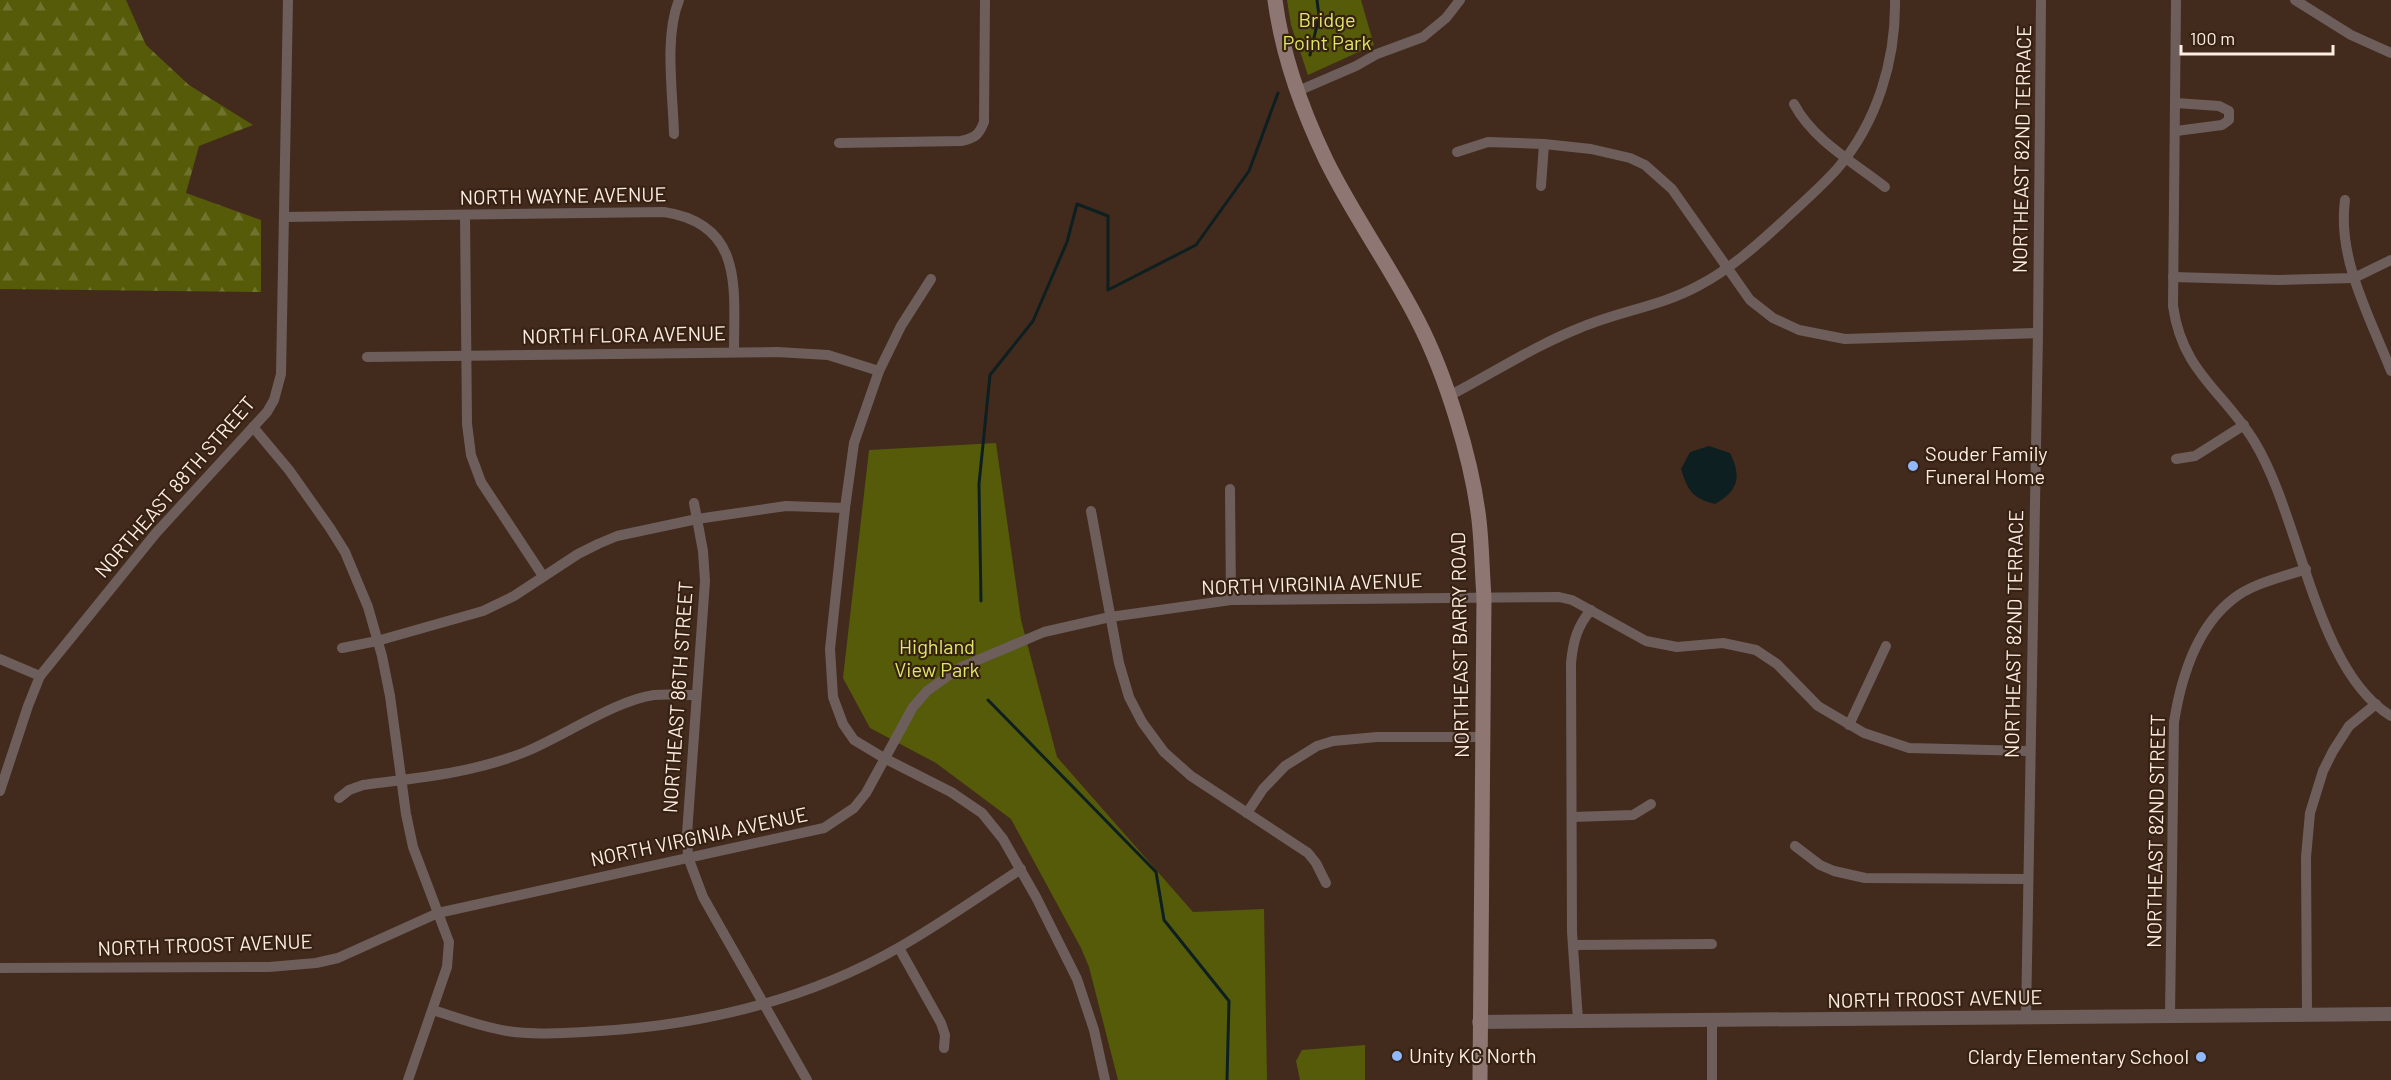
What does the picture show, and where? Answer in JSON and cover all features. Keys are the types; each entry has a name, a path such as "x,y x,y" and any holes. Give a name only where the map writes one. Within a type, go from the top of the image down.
{"main road":[{"name":"NORTHEAST BARRY ROAD","path":"1275,0 1278,20 1298,91 1326,160 1419,323 1449,396 1468,466 1479,520 1484,597 1480,1080"}],"street":[{"name":"NORTHEAST 88TH STREET","path":"0,791 40,676 156,533 253,428 274,400 281,374 288,0"},
{"path":"674,134 670,33 673,15 679,0"},
{"path":"839,143 961,141 974,138 980,133 984,122 985,0"},
{"path":"1298,91 1356,66 1377,54 1417,40 1436,28 1460,0"},
{"path":"1449,396 1583,326 1672,298 1698,286 1728,268 1804,202 1847,157 1869,118 1887,74 1895,32 1895,0"},
{"name":"NORTHEAST 82ND TERRACE","path":"2026,1018 2038,333 2041,0"},
{"path":"2176,0 2173,277 2174,315 2183,346 2200,375 2244,425 2260,453 2280,493 2328,633 2361,689 2391,716"},
{"path":"2295,0 2351,35 2391,53"},
{"path":"2176,103 2219,106 2229,111 2229,120 2222,125 2176,131"},
{"path":"1794,104 1802,119 1817,136 1885,187"},
{"path":"1457,152 1488,142 1544,144 1591,149 1630,158 1645,165 1672,189 1750,300 1787,325 1813,334 1845,339 2038,333"},
{"path":"1541,186 1544,144"},
{"path":"2345,200 2343,217 2348,255 2354,278 2391,370"},
{"name":"NORTH WAYNE AVENUE","path":"284,217 664,212 679,214 700,222 720,241 732,270 734,351"},
{"path":"465,215 467,424 471,455 481,482 543,576"},
{"path":"2173,277 2278,280 2354,278 2391,260"},
{"path":"931,279 901,326 879,371 854,443 830,649 833,697 843,724 854,740 951,792 982,813 1003,839 1021,869 1077,979 1094,1030 1105,1080"},
{"name":"NORTH FLORA AVENUE","path":"367,357 734,351 828,355 879,371"},
{"path":"2176,459 2195,456 2244,425"},
{"path":"253,428 289,470 330,528 345,552 368,607 390,696 413,847 447,934 449,949 447,967 408,1080"},
{"path":"1230,489 1231,600"},
{"name":"NORTHEAST 86TH STREET","path":"694,503 705,566 705,581 687,834 688,857 703,897 807,1080"},
{"path":"342,648 483,611 514,596 598,543 639,531 697,519 786,506 845,508"},
{"path":"1091,511 1123,679 1135,711 1152,738 1179,766 1308,853 1326,883"},
{"name":"NORTHEAST 82ND STREET","path":"2170,1015 2174,722 2182,681 2199,643 2234,598 2276,579 2306,569"},
{"name":"NORTH VIRGINIA AVENUE","path":"438,913 824,828 854,808 866,793 913,706 941,679 959,668 1044,632 1110,617 1231,600 1559,597 1572,600 1632,635 1661,645 1677,647 1723,643 1756,650 1777,664 1818,706 1849,726 1909,748 2029,752"},
{"path":"1578,1020 1572,932 1571,663 1575,634 1591,610"},
{"path":"1849,726 1886,646"},
{"path":"0,660 40,676"},
{"path":"339,798 349,790 363,785 497,762 524,753 633,701 654,695 696,695"},
{"path":"2307,1015 2306,857 2310,813 2323,771 2333,751 2349,726 2376,704"},
{"path":"1246,813 1263,789 1285,766 1317,746 1333,741 1377,737 1483,737"},
{"path":"1572,817 1633,816 1651,804"},
{"path":"1795,846 1807,856 1834,871 1865,878 2027,879"},
{"path":"432,1010 487,1027 508,1031 546,1033 616,1030 683,1023 763,1004 801,992 899,948 1021,869"},
{"name":"NORTH TROOST AVENUE","path":"0,968 269,967 316,963 338,958 438,913"},
{"path":"1574,945 1712,944"},
{"path":"899,948 941,1023 945,1035 944,1048"},
{"name":"NORTH TROOST AVENUE","path":"1479,1022 2391,1014"},
{"path":"1712,1021 1712,1080"}],"green space":[{"path":"0,0 126,0 146,45 189,85 253,125 199,146 186,193 261,220 261,292 0,289"},
{"name":"Bridge Point Park","path":"1287,0 1361,0 1374,45 1308,75 1291,25"},
{"name":"Highland View Park","path":"996,443 1021,620 1057,757 1193,912 1264,909 1267,1080 1118,1080 1089,967 1011,819 936,763 870,728 843,678 869,450"},
{"path":"1365,1045 1365,1080 1300,1080 1296,1061 1302,1050"}],"shaded area":[{"path":"1709,446 1730,453 1737,476 1736,483 1729,494 1715,504 1701,499 1692,492 1681,469 1690,452"}],"waterway":[{"path":"1310,55 1319,16 1317,0"},
{"path":"981,601 979,484 990,375 1033,321 1067,242 1077,204 1108,216 1108,290 1196,245 1249,171 1278,93"},
{"path":"988,700 1156,872 1164,920 1229,1001 1227,1080"}],"place":[{"name":"Souder Family Funeral Home","path":"1913,466"},
{"name":"Unity KC North","path":"1397,1056"},
{"name":"Clardy Elementary School","path":"2201,1057"}]}
